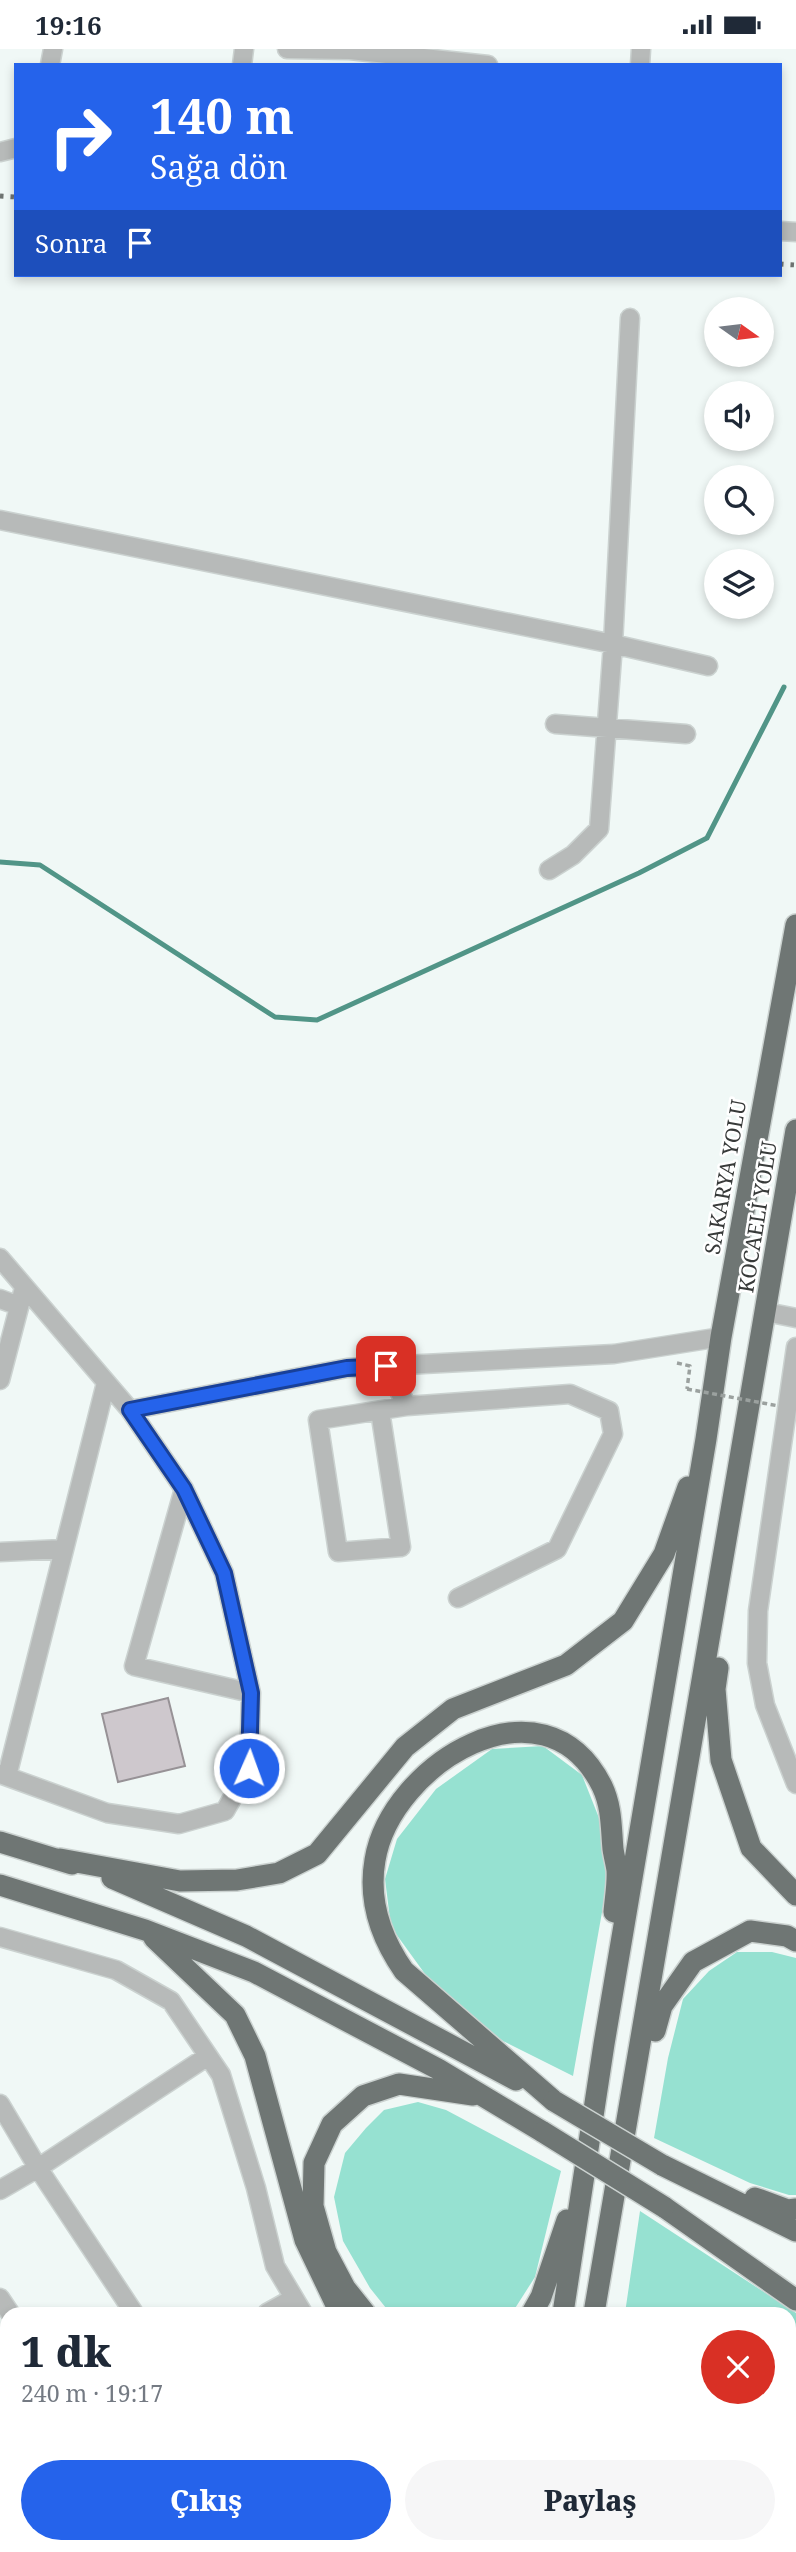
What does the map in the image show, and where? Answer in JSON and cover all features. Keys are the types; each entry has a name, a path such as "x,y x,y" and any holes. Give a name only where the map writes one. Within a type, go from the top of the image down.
{"highway":[{"name":"SAKARYA YOLU","path":"706,1439 721,1336 796,925"},
{"name":"KOCAELİ YOLU","path":"766,1312 796,1130"},
{"path":"766,1312 715,1689 721,1760 751,1847 796,1895"},
{"path":"595,2307 766,1312"},
{"path":"60,1859 180,1881 237,1880 279,1873 317,1854 405,1748 453,1709 566,1665 623,1621 664,1554 706,1439"},
{"path":"564,2307 604,2044 706,1439"},
{"path":"554,2101 404,1971 387,1943 376,1910 373,1875 375,1858 397,1809 409,1793 438,1765 473,1742 492,1735 513,1732 535,1734 556,1741 575,1752 590,1768 602,1787 609,1807 617,1870 604,2044"},
{"path":"0,1842 60,1859 124,1883 246,1937 410,2022 554,2101 662,2165 796,2231"},
{"path":"0,1885 145,1930 254,1972 488,2097 664,2207 796,2285"},
{"path":"145,1930 235,2015 256,2056 305,2241 337,2307"},
{"path":"628,2120 662,2006 693,1962 750,1931 786,1935 796,1941"},
{"path":"360,2307 345,2288 326,2252 313,2206 314,2163 332,2124 363,2096 399,2084 488,2097"},
{"path":"535,2307 586,2165"},
{"path":"662,2165 788,2210 796,2209"},
{"path":"664,2207 796,2299"}],"street":[{"path":"287,49 350,50 470,63"},
{"path":"549,870 573,855 598,829 614,644 630,318"},
{"path":"0,520 614,644 708,666"},
{"path":"555,724 686,734"},
{"path":"0,1258 130,1410 184,1489 224,1573 251,1693 249,1768 225,1811 179,1824 107,1813 3,1775 106,1383"},
{"path":"0,1380 24,1288"},
{"path":"0,1299 19,1306"},
{"path":"766,1312 796,1318"},
{"path":"130,1410 347,1368 614,1354 721,1336"},
{"path":"796,1347 761,1586 757,1663 765,1705 796,1784"},
{"path":"386,1366 407,1406"},
{"path":"380,1411 401,1547 338,1552 318,1420 407,1406 570,1394 609,1411 613,1434 557,1549 458,1598"},
{"path":"184,1489 135,1666 251,1693"},
{"path":"0,1552 64,1549"},
{"path":"0,1937 116,1970 171,2001 221,2075 256,2188 275,2266 298,2306"},
{"path":"0,2189 38,2168 208,2056"},
{"path":"0,2104 38,2168 130,2307"}],"path":[{"path":"687,1365 690,1366 687,1389 779,1406"}],"green space":[{"path":"543,1746 582,1775 599,1818 610,1867 573,2076 503,2041 433,1985 391,1927 385,1879 397,1839 436,1789 492,1749"},
{"path":"737,1952 772,1952 796,1958 796,2195 750,2183 654,2138 668,2058 683,1999 709,1971"},
{"path":"418,2102 446,2110 561,2171 535,2277 516,2307 385,2307 370,2288 343,2241 334,2197 345,2153 384,2110"},
{"path":"640,2211 787,2307 626,2307"}],"building":[{"path":"168,1698 185,1766 118,1782 102,1714"}],"waterway":[{"path":"0,862 40,865 275,1017 317,1020 639,873 707,838 784,687"}],"railway":[{"path":"0,196 14,197"},
{"path":"782,264 796,265"}],"route":[{"path":"249,1768 251,1693 224,1573 184,1489 130,1410 347,1368 386,1366"}]}
